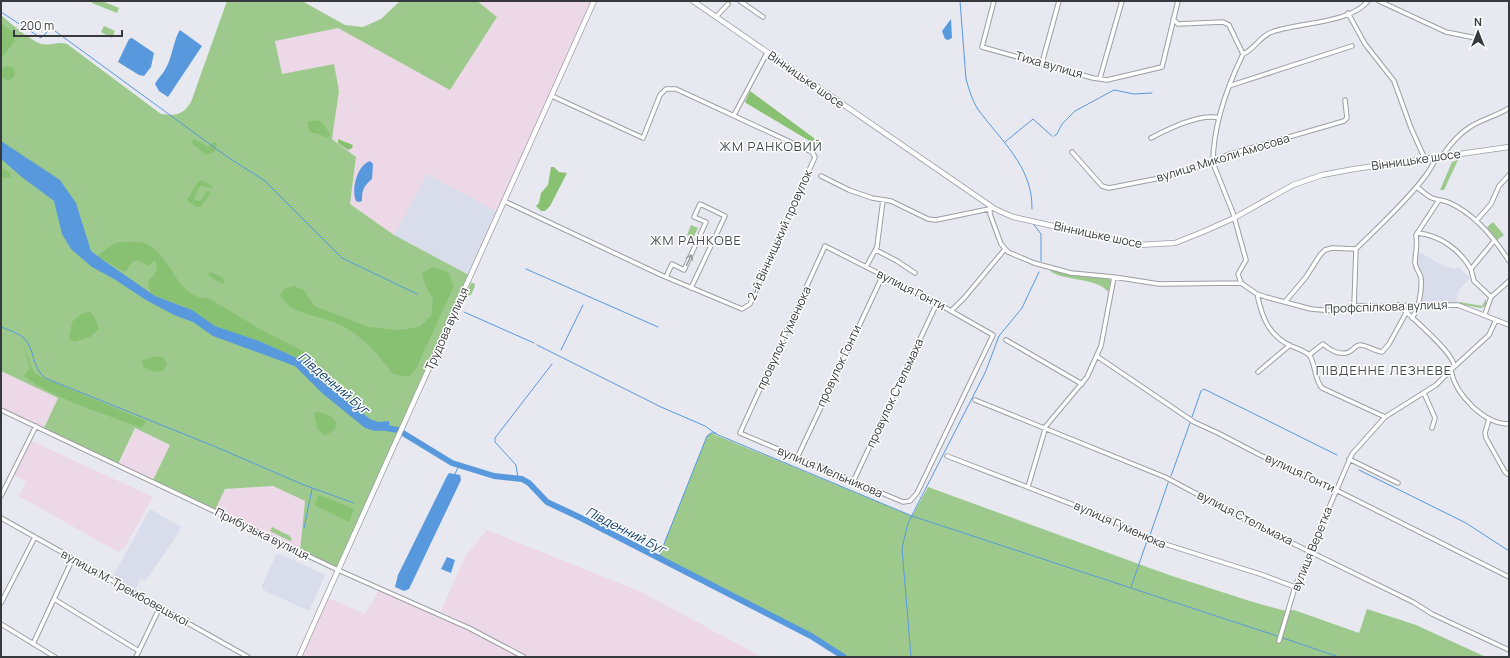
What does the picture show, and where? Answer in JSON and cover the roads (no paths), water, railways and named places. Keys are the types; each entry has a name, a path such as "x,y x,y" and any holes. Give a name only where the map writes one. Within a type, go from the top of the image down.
{"main road":[{"name":"Трудова вулиця","path":"298,657 594,1"},
{"name":"Вінницьке шосе","path":"692,1 990,208 1014,216 1137,245 1175,243 1234,218 1293,185 1322,175 1509,147"}],"street":[{"path":"740,1 763,17"},
{"name":"Тиха вулиця","path":"994,1 982,47 1107,80 1162,67 1173,19"},
{"path":"1042,64 1059,1"},
{"path":"1100,78 1122,1"},
{"path":"1178,1 1173,19 1178,24 1223,22 1229,25 1243,54"},
{"path":"821,176 849,190 872,198 891,201 928,219 936,220 990,208 1001,244 1005,249 1014,256 1071,273 1114,277 1159,284 1240,283 1238,274 1246,260 1234,218 1213,163 1219,118 1229,86 1243,54 1271,32 1314,24 1348,14 1359,9 1368,1"},
{"path":"1379,1 1446,32 1476,38"},
{"path":"716,17 728,4"},
{"path":"1348,14 1365,44 1394,81 1411,128 1425,159"},
{"path":"1229,86 1352,46"},
{"path":"552,96 643,138 660,95 666,89 676,89 734,115 767,53"},
{"name":"вулиця Миколи Амосова","path":"1072,152 1102,186 1109,188 1155,179 1213,163 1217,158 1344,121 1347,118 1345,100"},
{"path":"1442,156 1458,136 1469,127 1500,114 1509,108"},
{"name":"2-й Вінницький провулок","path":"504,201 736,308 747,308 815,157 812,152 734,115"},
{"path":"1151,138 1191,121 1208,117 1219,118"},
{"path":"1354,306 1356,249 1417,187 1433,167 1435,157"},
{"path":"1476,221 1491,204 1499,186 1509,174"},
{"path":"1417,187 1431,198 1449,202 1465,211 1494,241 1509,261"},
{"path":"866,267 876,250 883,200"},
{"path":"1412,318 1418,304 1421,283 1415,265 1417,233 1439,200"},
{"path":"666,277 672,264 684,270 706,222 694,217 700,204 725,216 691,288"},
{"path":"1417,233 1433,236 1452,247 1466,260 1471,269 1474,281 1491,296"},
{"path":"1471,269 1494,241"},
{"name":"провулок Гуменюка","path":"740,433 826,246 829,248"},
{"name":"вулиця Гонти","path":"829,248 938,303 992,335 917,493"},
{"path":"1285,302 1306,277 1320,255 1325,250 1332,248 1356,249"},
{"path":"951,311 1005,249"},
{"path":"876,250 915,273"},
{"name":"провулок Гонти","path":"798,458 882,275"},
{"path":"1028,487 1046,428 1058,411 1082,384 1098,357 1114,277"},
{"path":"1485,314 1491,296 1509,281"},
{"name":"Профспілкова вулиця","path":"1240,283 1257,294 1311,308 1335,311 1354,306 1399,306 1418,304 1458,305 1485,314 1509,325"},
{"path":"1257,294 1262,317 1270,330 1290,345 1309,354 1316,369 1318,384 1322,388 1385,417"},
{"name":"провулок Стельмаха","path":"853,482 938,303"},
{"path":"1399,306 1430,334 1451,358 1454,382 1462,394 1489,419 1502,424 1509,424"},
{"path":"1309,354 1323,344 1335,352 1343,354 1349,352 1358,345 1382,352 1389,344 1406,313"},
{"name":"вулиця Веретка","path":"1279,641 1295,587 1352,454 1385,417 1407,401 1424,393 1489,335 1496,320"},
{"path":"1006,340 1082,384"},
{"path":"1258,372 1290,345"},
{"name":"вулиця Гонти","path":"1098,357 1194,422 1260,455 1336,490 1509,577"},
{"path":"1424,393 1435,418 1432,428"},
{"name":"вулиця Стельмаха","path":"975,400 1165,477 1253,524 1311,551 1412,602 1432,614 1509,650"},
{"name":"Прибузька вулиця","path":"1,410 338,570 469,628 524,657"},
{"path":"1489,419 1485,433 1486,438 1505,472 1509,475"},
{"path":"1,496 36,426"},
{"name":"вулиця Мельникова","path":"740,433 903,502 910,501 917,493"},
{"name":"вулиця Гуменюка","path":"947,456 1110,519 1155,541 1263,575 1295,587"},
{"path":"1349,459 1398,483"},
{"name":"вулиця М. Трембовецької","path":"1,518 248,657"},
{"path":"1,603 35,537"},
{"path":"33,644 73,558"},
{"path":"54,599 139,651"},
{"path":"136,657 160,607"},
{"path":"1,624 55,657"}],"water":[{"path":"951,19 952,38 948,40 945,39 942,31"},
{"path":"180,30 202,46 168,97 159,91 155,84 168,64"},
{"path":"132,38 154,53 151,67 144,76 139,75 118,62 129,39"},
{"path":"1,141 60,180 76,203 91,251 103,260 155,296 192,310 215,326 259,341 304,361 330,387 370,419 378,422 389,421 389,430 375,431 365,428 322,393 295,366 213,336 193,322 174,315 146,300 114,279 92,267 71,249 62,234 54,201 23,178 1,159"},
{"path":"370,161 373,164 372,179 365,187 362,201 359,202 356,201 354,191 356,178 365,163"},
{"path":"449,473 460,475 461,480 409,589 404,591 395,587 398,575"},
{"path":"447,557 455,560 451,573 441,569"}],"waterway":[{"path":"960,1 966,79 971,94 977,108 1014,154 1021,167 1031,194 1032,209"},
{"path":"1,12 41,38 49,30 55,31 226,156 265,181 342,258 417,294"},
{"path":"1054,136 1057,134 1062,124 1075,111 1114,90 1134,94 1152,93"},
{"path":"1005,142 1033,119 1052,136"},
{"path":"1034,225 1041,234 1041,261"},
{"path":"526,269 658,327"},
{"path":"911,657 902,548 908,523 985,373 999,336 1022,308 1039,272"},
{"path":"561,350 583,305"},
{"path":"464,312 534,343"},
{"path":"1,327 16,333 28,342 38,369 45,378 216,447 304,485 354,503"},
{"path":"537,345 661,407 705,426 716,434 912,516 1277,636"},
{"path":"518,478 516,465 495,442 495,438 552,364"},
{"path":"1192,417 1201,391 1204,389 1337,455"},
{"path":"1171,476 1190,423"},
{"name":"Південний Буг","path":"381,427 398,430 452,463 494,476 522,479 529,483 547,502 811,636 844,657"},
{"path":"658,559 707,436 711,433 716,433"},
{"path":"455,474 459,465"},
{"path":"1359,470 1466,523 1509,551"},
{"path":"1150,535 1168,483"},
{"path":"304,528 312,489"},
{"path":"1131,587 1147,541"},
{"path":"1283,638 1339,657"}],"district":[{"name":"ЖМ РАНКОВИЙ","path":"771,146"},
{"name":"ЖМ РАНКОВЕ","path":"696,240"},
{"name":"ПІВДЕННЕ ЛЕЗНЕВЕ","path":"1384,370"}]}
